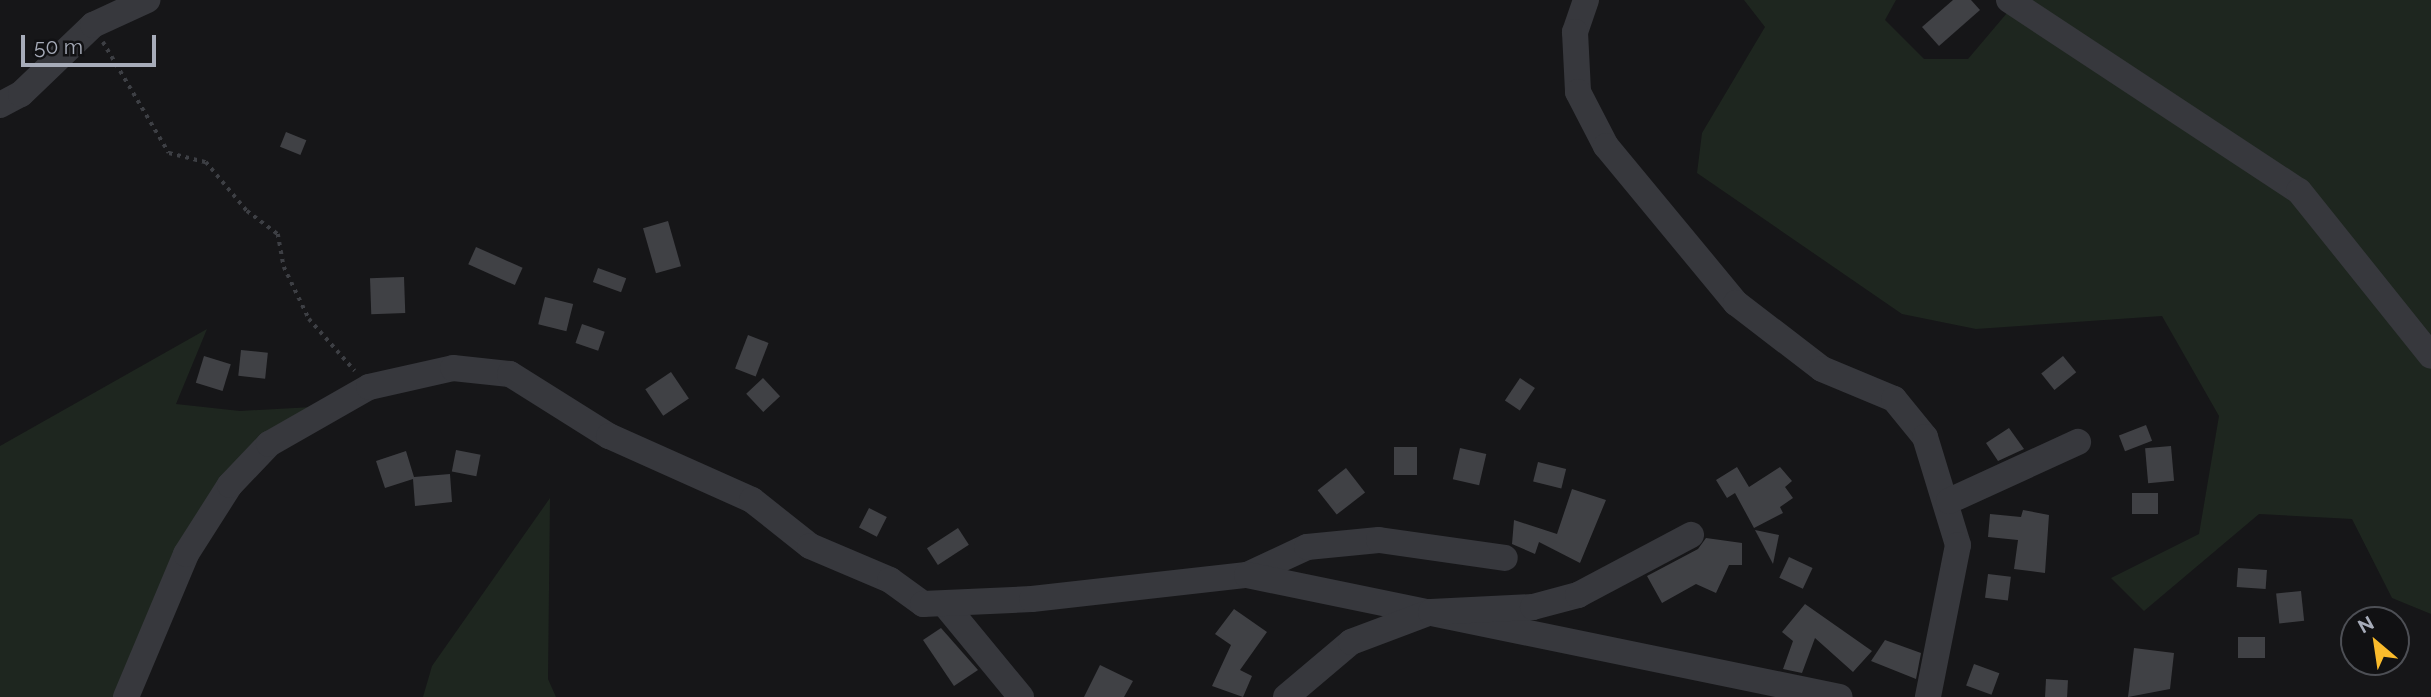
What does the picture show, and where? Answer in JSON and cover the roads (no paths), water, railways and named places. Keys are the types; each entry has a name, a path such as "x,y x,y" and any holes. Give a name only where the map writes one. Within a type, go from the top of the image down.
{"street":[{"path":"0,105 21,94 93,25 147,0"},
{"path":"1586,0 1575,32 1578,92 1606,146 1736,303 1822,369 1894,399 1925,438 1949,501 1958,545 1928,697"},
{"path":"2009,0 2299,191 2431,356"},
{"path":"126,697 186,554 230,485 269,444 369,387 453,368 510,374 609,436 752,500 810,546 890,580 923,604 946,606 1247,575 1840,697"},
{"path":"1949,501 2078,442"},
{"path":"1286,697 1351,642 1431,612 1534,607 1578,595 1690,535"},
{"path":"1247,575 1307,547 1380,540 1505,558"},
{"path":"946,606 1021,697"}]}
